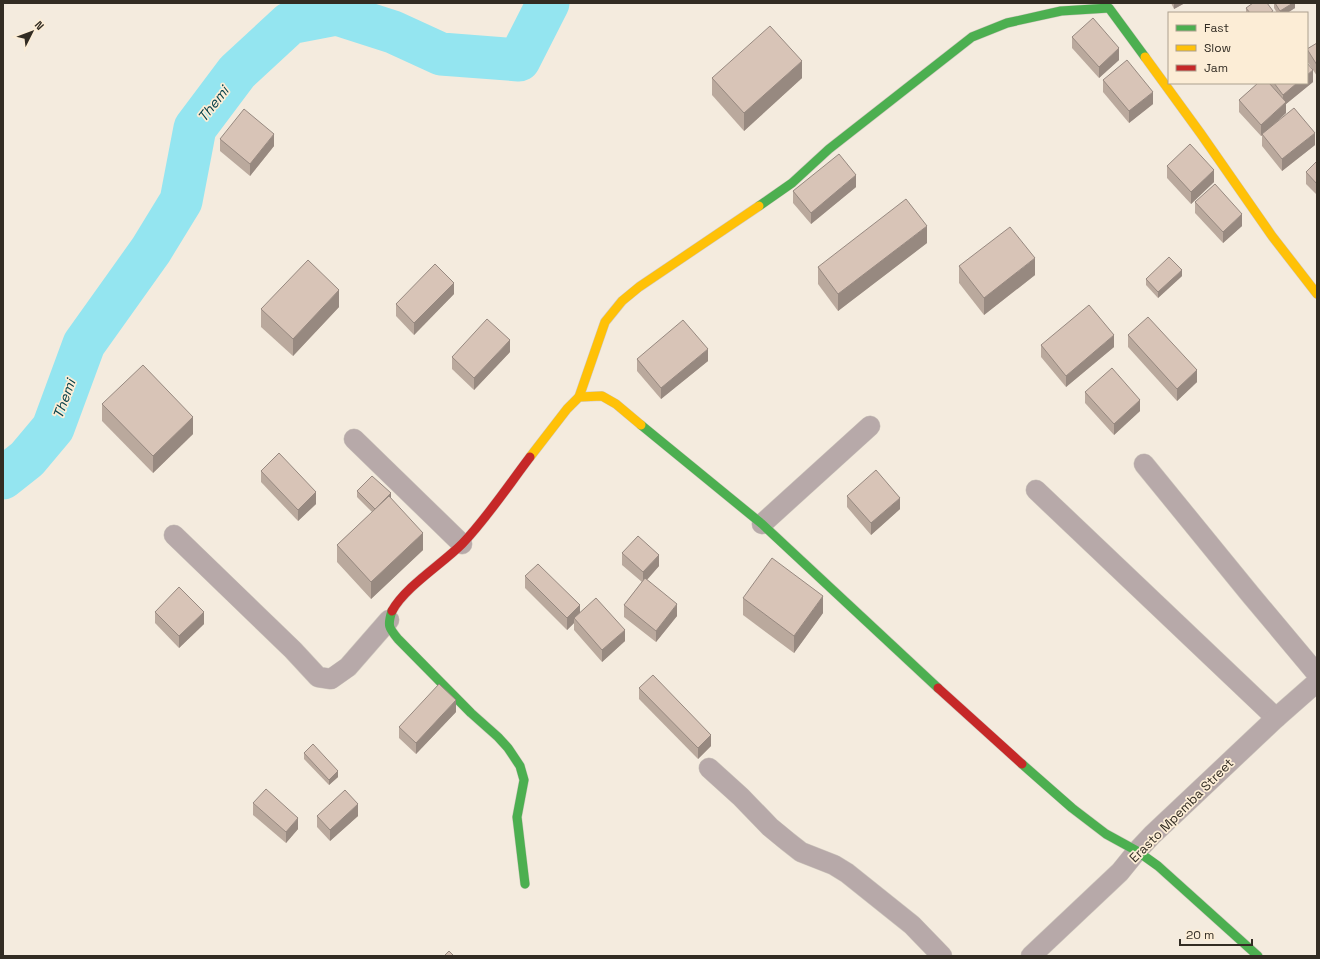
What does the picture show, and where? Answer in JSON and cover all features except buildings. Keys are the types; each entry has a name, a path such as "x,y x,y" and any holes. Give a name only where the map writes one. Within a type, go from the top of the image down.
{"street":[{"path":"525,884 517,817 524,780 520,766 498,736 471,713 398,639 389,627 389,620 392,610 405,594 462,544 488,513 566,409 579,397 605,322 622,301 639,286 663,269 792,182 829,149 972,37 1007,23 1054,13 1111,5 1272,236 1317,294"},
{"path":"579,397 602,396 616,404 762,524 913,666 1072,808 1106,834 1136,851 1158,866 1258,956"},
{"path":"762,524 870,426"},
{"path":"354,440 462,544"},
{"path":"1144,464 1317,674"},
{"path":"1036,490 1276,718"},
{"path":"174,535 293,650 318,677 331,679 348,667 389,620"},
{"name":"Erasto Mpemba Street","path":"1031,956 1120,872 1136,851 1276,718 1317,682"},
{"path":"709,768 742,797 770,827 787,841 801,852 834,865 848,873 912,925 942,956"}],"waterway":[{"name":"Themi","path":"3,478 27,459 53,428 84,344 151,250 181,201 195,128 237,72 290,23 337,14 393,32 441,54 519,60 548,3"}],"traffic: fast":[{"path":"759,206 792,183 829,149 972,37 1007,23 1061,11 1109,8 1145,57"},
{"path":"641,425 762,524 938,688"},
{"path":"392,611 389,624 398,639 471,713 498,737 508,748 520,766 524,780 517,817 525,884"},
{"path":"1022,764 1072,808 1106,834 1137,851 1158,866 1258,956"}],"traffic: slow":[{"path":"1145,57 1272,236 1317,294"},
{"path":"579,397 605,322 622,301 639,287 759,206"},
{"path":"530,457 567,409 579,397 602,396 616,404 641,425"}],"traffic: jam":[{"path":"392,611 406,593 424,576 454,552 471,534 489,513 530,457"},
{"path":"938,688 1022,764"}]}
